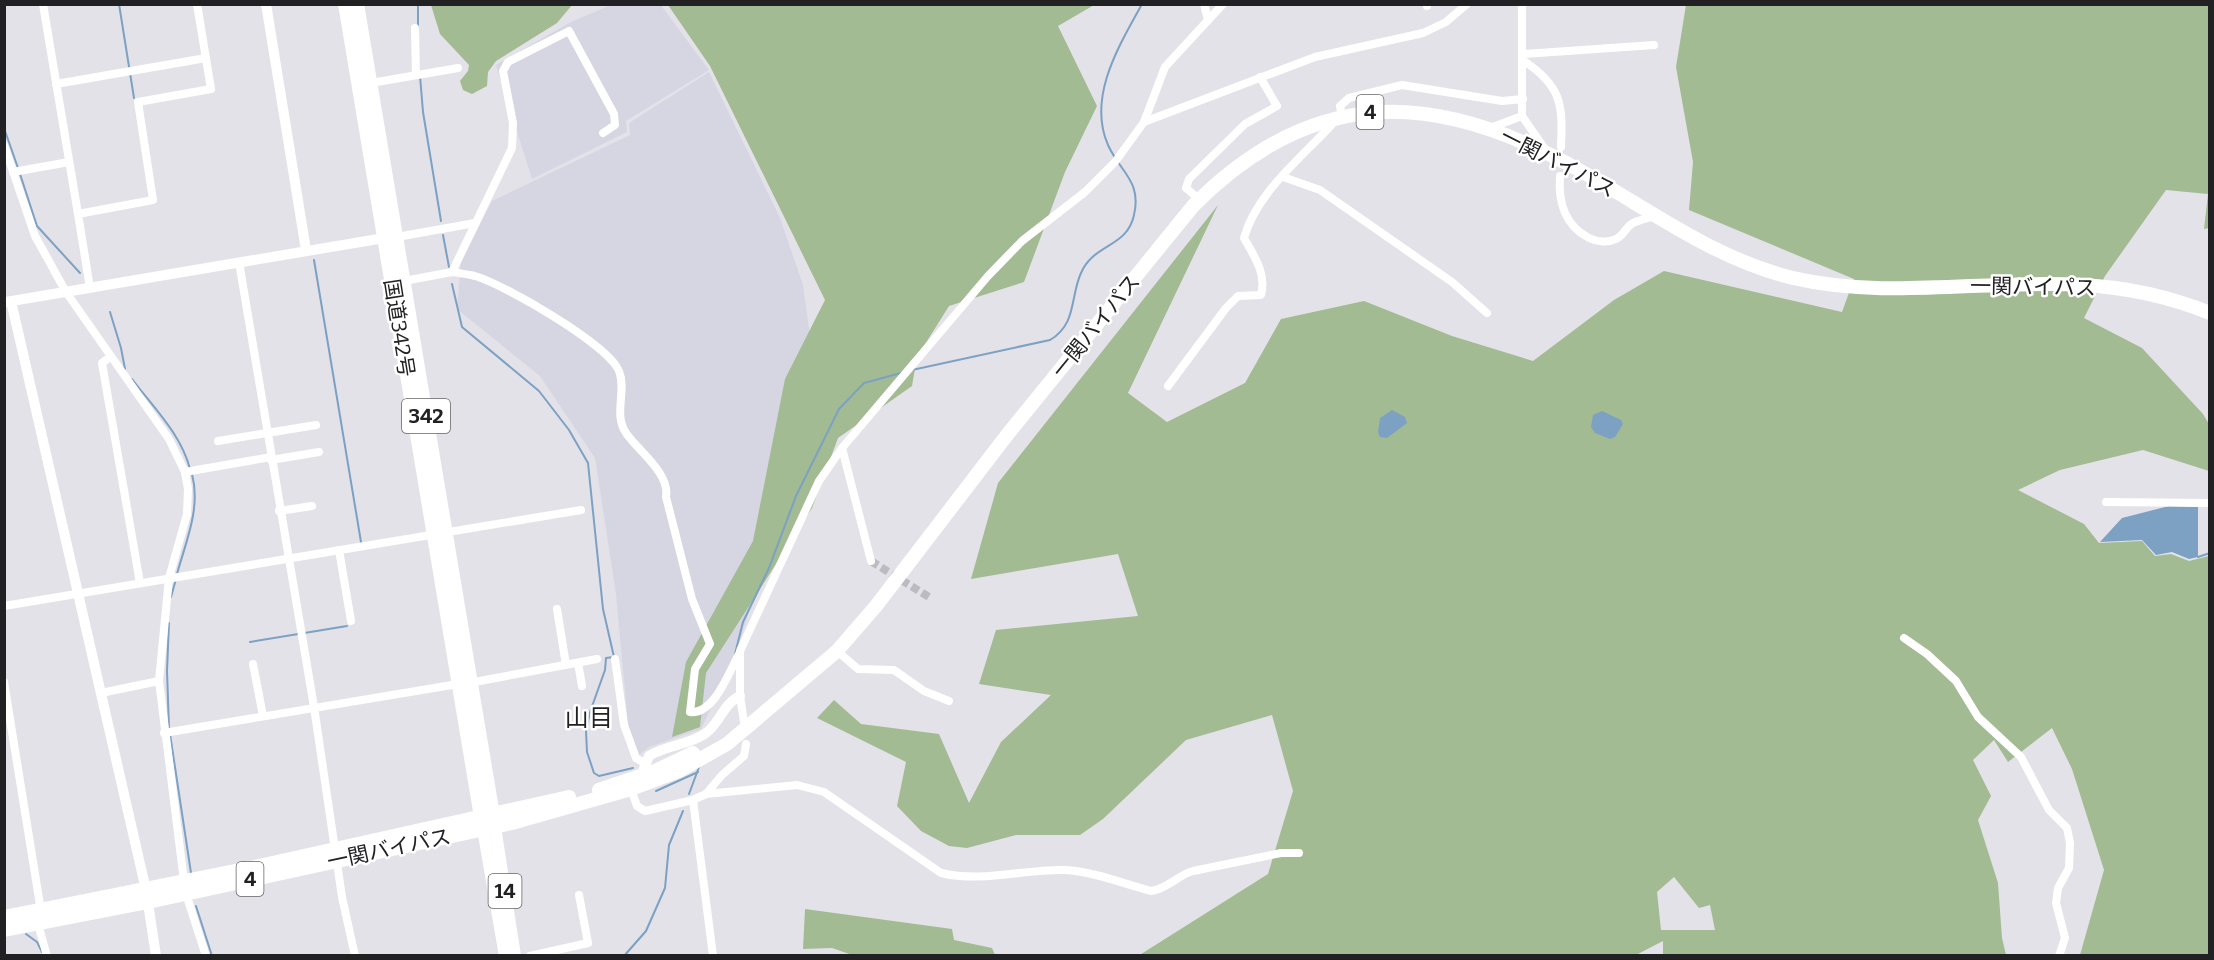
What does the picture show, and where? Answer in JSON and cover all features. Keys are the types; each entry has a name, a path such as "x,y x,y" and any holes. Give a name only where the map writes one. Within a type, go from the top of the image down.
{"highway":[{"name":"国道342号","path":"345,4 391,237 405,281 439,533"},
{"name":"国道342号","path":"357,4 391,237 488,822"},
{"name":"一関バイパス","path":"4,930 39,918 337,855 631,789 696,761 727,744 750,721 837,651 876,606 1007,435 1200,200 1222,177 1256,152 1291,134 1340,118 1376,111 1415,111 1490,128 1555,151 1655,216 1729,257 1793,278 1864,287 2082,285 2136,292 2210,313"},
{"name":"一関バイパス","path":"488,822 601,789 643,770 694,753 750,721"},
{"name":"一関バイパス","path":"4,917 39,918"}],"main road":[{"name":"14","path":"488,822 505,956"},
{"name":"14","path":"488,822 515,956"}],"street":[{"path":"43,4 90,288"},
{"path":"78,214 153,200 138,102 211,89 197,4"},
{"path":"266,4 306,250"},
{"path":"1204,4 1208,20"},
{"path":"405,281 452,272 476,276 576,329 619,368 623,386 620,408 624,431 662,477 668,489 666,497 692,599 710,644 695,669 690,711 697,712 709,705 740,651 814,491 842,448 988,276 1022,241 1115,162 1144,122 1165,68 1223,4"},
{"path":"1144,122 1315,57 1423,33 1446,22 1467,4"},
{"path":"1522,4 1524,57 1522,116 1555,151"},
{"path":"415,28 416,75"},
{"path":"452,272 512,148 513,123 503,71 508,62 569,31 614,114 615,125 603,133"},
{"path":"1524,57 1654,45"},
{"path":"1524,57 1556,88 1560,111 1555,151"},
{"path":"56,84 206,58"},
{"path":"370,83 458,68"},
{"path":"1200,200 1188,192 1186,188 1189,179 1245,123 1277,106 1260,78"},
{"path":"1168,386 1226,308 1238,296 1261,295 1264,286 1262,274 1244,238 1249,220 1282,177 1340,118 1340,105 1349,98 1402,86 1502,101 1522,99"},
{"path":"1490,128 1522,116"},
{"path":"4,144 35,236 66,292 169,439 184,471 188,489 187,514 169,578 159,681 185,888 206,956"},
{"path":"14,172 69,162"},
{"path":"1560,176 1559,197 1566,215 1575,230 1593,240 1605,242 1617,239 1632,224 1655,216"},
{"path":"1282,177 1320,190 1452,282 1487,313"},
{"path":"156,956 147,896 8,302 475,223"},
{"path":"239,262 355,956"},
{"path":"110,357 102,363 140,583"},
{"path":"218,441 316,425"},
{"path":"842,448 871,561"},
{"path":"184,471 320,452"},
{"path":"2106,502 2210,503"},
{"path":"279,511 312,506"},
{"path":"4,606 581,510"},
{"path":"339,550 351,621"},
{"path":"557,609 566,665"},
{"path":"1904,638 1927,654 1956,681 1978,717 2021,757 2049,810 2067,828 2070,843 2069,868 2058,888 2056,903 2065,938 2059,956"},
{"path":"740,651 740,696 750,721"},
{"path":"837,651 858,669 894,670 924,691 950,701"},
{"path":"164,733 464,684 597,659"},
{"path":"615,659 624,725 643,770"},
{"path":"578,663 582,686"},
{"path":"253,664 263,716"},
{"path":"101,693 159,681"},
{"path":"4,682 39,918 47,956"},
{"path":"643,770 649,756 653,753 706,733 715,725 727,705 740,696"},
{"path":"706,794 722,775 744,756 746,744"},
{"path":"631,789 637,806 645,811 693,800 706,794 797,785 824,792 941,873 975,878 1039,870 1069,870 1151,891 1159,890 1183,874 1193,871 1281,853 1299,853"},
{"path":"693,800 713,956"},
{"path":"530,956 588,943 579,895"}],"shaded area":[{"path":"660,4 709,70 626,121 627,132 532,179 496,65 571,22 611,5"},
{"path":"709,72 780,218 803,285 818,395 733,662 701,729 649,747 639,755 628,724 616,594 595,458 540,376 457,309 461,262 492,201 630,135 629,123"}],"green space":[{"path":"431,4 572,5 557,23 496,61 488,72 487,86 472,94 463,90 460,81 468,71 469,65 440,34"},
{"path":"668,5 1094,5 1058,26 1097,106 1065,172 1024,282 949,306 917,357 912,386 838,438 812,508 706,673 700,727 672,737 686,662 753,541 785,379 825,300 710,66"},
{"path":"1686,5 2209,5 2209,228 2204,229 2208,194 2166,190 2105,276 2084,318 2142,348 2203,414 2209,424 2209,471 2143,450 2060,470 2018,490 2084,524 2099,543 2142,541 2155,556 2171,554 2189,561 2209,556 2209,955 2080,955 2104,870 2072,769 2052,728 2008,762 1994,740 1973,760 1991,796 1978,820 1998,883 2002,938 2006,955 1663,956 1663,941 1634,956 1138,956 1268,874 1293,791 1272,715 1186,740 1103,819 1080,835 1016,835 967,848 949,846 921,831 897,806 906,762 817,718 834,700 861,724 939,734 969,803 1001,742 1051,695 979,684 996,630 1138,616 1118,554 971,579 998,483 1218,205 1128,393 1167,422 1245,383 1281,319 1364,301 1452,336 1533,361 1614,300 1664,271 1842,312 1854,279 1689,210 1693,162 1676,67","holes":["1674,877 1699,908 1710,905 1715,930 1661,930 1657,892"]},
{"path":"805,909 952,929 954,940 992,948 995,955 855,956 832,948 803,949"}],"water":[{"path":"1392,410 1405,417 1407,423 1387,438 1380,437 1378,432 1380,418"},
{"path":"1602,411 1621,420 1623,424 1615,437 1610,439 1595,433 1591,427 1593,415"},
{"path":"2169,506 2198,507 2198,557 2189,559 2172,552 2156,555 2142,540 2100,542 2122,518"}],"waterway":[{"path":"119,4 134,98"},
{"path":"418,4 418,29"},
{"path":"912,370 1050,340 1059,334 1069,318 1078,282 1087,263 1125,234 1134,215 1135,194 1128,177 1108,145 1102,127 1101,109 1108,72 1142,4"},
{"path":"420,76 423,112 441,221"},
{"path":"4,128 18,168"},
{"path":"20,174 37,226 80,273"},
{"path":"443,235 449,267"},
{"path":"314,260 361,542"},
{"path":"452,284 462,327 539,391 569,430 588,463 603,609 614,657 606,658 605,670 590,712 586,731 587,752 594,773 599,776 633,768"},
{"path":"110,312 125,369"},
{"path":"735,654 743,622 769,568 796,496 839,409 864,383 901,373"},
{"path":"132,379 173,433 186,456 190,469"},
{"path":"177,574 194,512 192,474"},
{"path":"2198,557 2210,553"},
{"path":"171,597 176,579"},
{"path":"169,623 167,671 169,728"},
{"path":"250,642 347,626"},
{"path":"170,734 191,873"},
{"path":"689,794 699,767"},
{"path":"656,791 698,772"},
{"path":"624,956 646,931 665,888 669,845 683,811"},
{"path":"196,906 212,956"},
{"path":"26,934 37,942 42,952"}],"tunnel":[{"path":"871,561 932,599"}],"district":[{"name":"山目","path":"589,718"}]}
